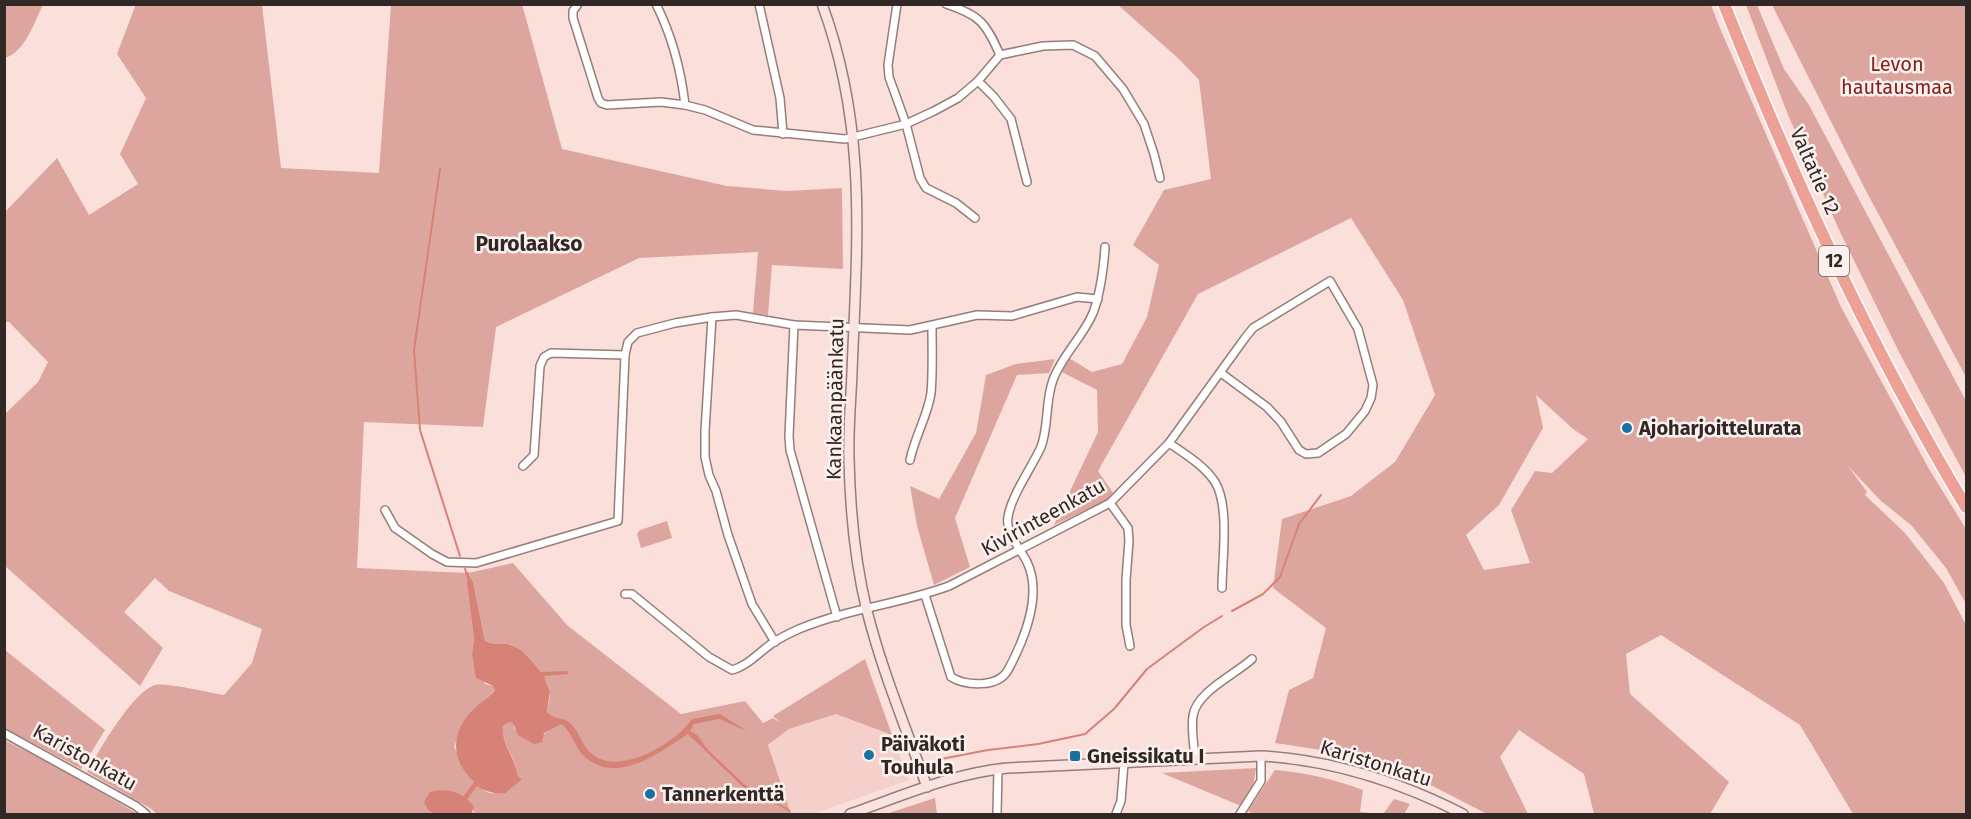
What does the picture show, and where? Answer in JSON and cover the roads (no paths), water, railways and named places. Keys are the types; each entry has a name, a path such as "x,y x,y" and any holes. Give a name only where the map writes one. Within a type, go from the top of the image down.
{"highway":[{"name":"Valtatie 12","path":"1724,4 1785,154 1853,301 1966,507"}],"street":[{"path":"578,4 573,11 573,18 601,103 607,105 661,102 685,105 705,110 753,130 783,134 845,139 906,124 958,98 978,81 999,55 1043,45 1073,45 1095,56 1123,89 1144,124 1160,178"},
{"path":"656,4 674,48 682,77 685,105"},
{"path":"759,4 780,98 783,134"},
{"name":"Kankaanpäänkatu","path":"822,4 844,79 854,137 858,188 849,458 857,555 866,609 887,678 927,786"},
{"path":"897,4 888,65 889,77 906,124 920,178 926,188 956,203 975,218"},
{"path":"946,4 968,11 980,20 989,31 999,55"},
{"path":"978,81 1011,119 1027,182"},
{"path":"925,595 951,677 966,683 996,682 1001,679 1008,671 1025,629 1033,599 1033,580 1027,562 1010,531 1008,517 1042,444 1053,380 1092,315 1098,299 1105,246"},
{"name":"Kivirinteenkatu","path":"625,594 632,594 709,657 732,670 800,629 898,600 925,595 966,578 1110,503 1169,443 1253,328 1329,281 1358,329 1373,385 1371,398 1365,411 1346,434 1318,453 1306,454 1299,450 1281,422 1267,407 1221,373"},
{"path":"386,510 395,528 447,562 476,563 618,521 625,355 628,342 637,333 675,323 736,315 794,325 910,330 932,327 977,315 1012,316 1077,297 1098,299"},
{"path":"712,317 705,431 708,475 716,491 728,535 752,604 775,642"},
{"path":"794,325 790,450 837,617"},
{"path":"910,460 914,441 931,393 932,327"},
{"path":"523,466 534,455 540,366 544,357 550,353 625,355"},
{"path":"1169,443 1204,470 1215,482 1224,503 1222,588"},
{"path":"1110,503 1128,528 1126,625 1130,646"},
{"path":"1195,759 1192,720 1194,709 1213,689 1252,659"},
{"name":"Karistonkatu","path":"4,733 136,806 146,814"},
{"path":"1240,814 1261,781 1261,756"},
{"name":"Karistonkatu","path":"850,814 972,772 1261,756 1303,759 1350,770 1427,796 1463,814"},
{"path":"1116,814 1121,801 1124,763"},
{"path":"997,814 998,769"}],"waterway":[{"path":"440,169 414,350 420,430 460,556"},
{"path":"1232,611 1263,594 1280,577 1299,524 1321,495"},
{"path":"465,569 468,578 468,573"},
{"path":"933,766 941,759 1038,744 1085,734 1114,709 1147,669 1222,616"}],"place":[{"name":"Ajoharjoittelurata","path":"1627,428"},
{"name":"Päiväkoti Touhula","path":"869,755"},
{"name":"Gneissikatu I","path":"1075,756"},
{"name":"Tannerkenttä","path":"650,794"}],"district":[{"name":"Purolaakso","path":"529,244"}],"park label":[{"name":"Levon hautausmaa","path":"1897,76"}]}
